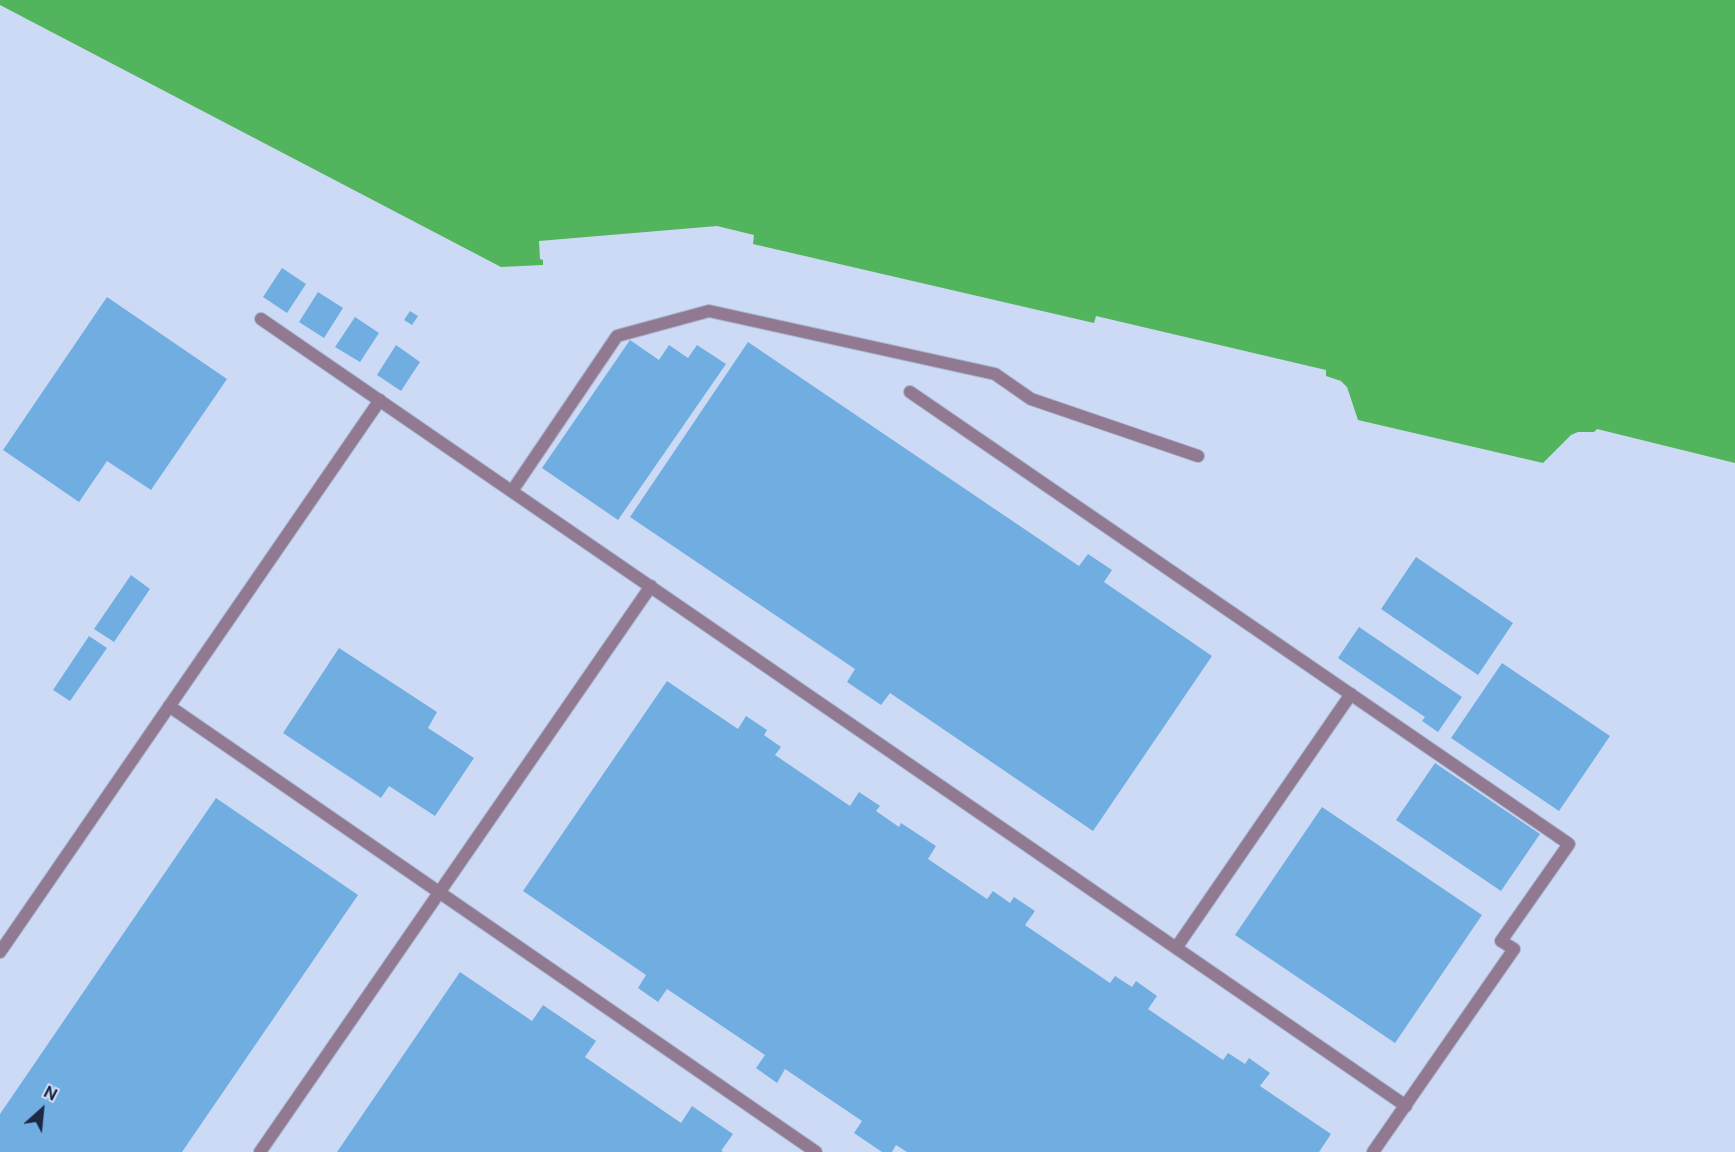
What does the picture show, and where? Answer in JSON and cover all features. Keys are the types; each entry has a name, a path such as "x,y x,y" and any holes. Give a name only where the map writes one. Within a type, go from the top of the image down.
{"lane":[{"path":"512,490 618,336 709,311 995,374 1031,399 1198,456"},
{"path":"261,319 1406,1106"},
{"path":"910,392 1569,844 1501,941 1514,949 1373,1152"},
{"path":"0,952 380,400"},
{"path":"260,1152 651,586"},
{"path":"1176,948 1351,694"},
{"path":"169,706 816,1152"}],"shaded area":[{"path":"0,0 1735,0 1735,463 1597,429 1594,432 1578,432 1571,435 1543,463 1358,420 1347,387 1341,381 1326,376 1326,370 1096,316 1094,323 753,244 754,235 717,226 539,241 540,259 543,260 543,265 501,267 0,5"}],"building":[{"path":"282,268 306,284 287,313 263,297"},
{"path":"318,292 343,308 324,338 299,322"},
{"path":"107,297 227,379 151,490 107,461 79,502 3,450"},
{"path":"410,311 418,316 412,325 404,320"},
{"path":"355,317 379,333 360,362 335,347"},
{"path":"630,340 659,360 669,345 688,358 697,345 726,364 618,520 542,468"},
{"path":"748,342 1079,566 1088,554 1112,570 1104,582 1212,656 1093,831 890,693 881,705 847,682 855,669 630,517"},
{"path":"396,345 420,362 401,391 377,375"},
{"path":"1416,557 1513,623 1478,675 1381,609"},
{"path":"131,575 150,589 114,642 94,629"},
{"path":"1359,627 1462,697 1438,732 1422,721 1425,717 1338,658"},
{"path":"89,636 107,648 70,701 53,690"},
{"path":"339,648 437,712 428,728 474,758 435,816 389,786 381,798 283,733"},
{"path":"1502,663 1610,736 1559,811 1451,738"},
{"path":"667,681 738,729 746,716 767,730 764,735 781,747 775,755 850,806 859,792 880,806 876,811 899,827 901,823 936,846 928,859 987,899 993,891 1010,903 1014,897 1035,911 1025,925 1110,983 1115,976 1132,987 1136,981 1157,996 1148,1009 1223,1060 1228,1053 1245,1064 1249,1058 1270,1073 1260,1086 1331,1134 1319,1152 907,1152 896,1145 892,1152 882,1152 854,1133 862,1121 785,1069 777,1083 756,1068 765,1055 667,989 658,1002 638,988 646,975 523,891"},
{"path":"1435,763 1540,834 1501,891 1396,820"},
{"path":"216,798 358,895 182,1152 0,1152 0,1114"},
{"path":"1322,807 1482,915 1395,1043 1235,935"},
{"path":"460,972 532,1021 543,1005 596,1041 585,1057 681,1123 692,1106 733,1134 721,1151 724,1152 337,1152"}]}
